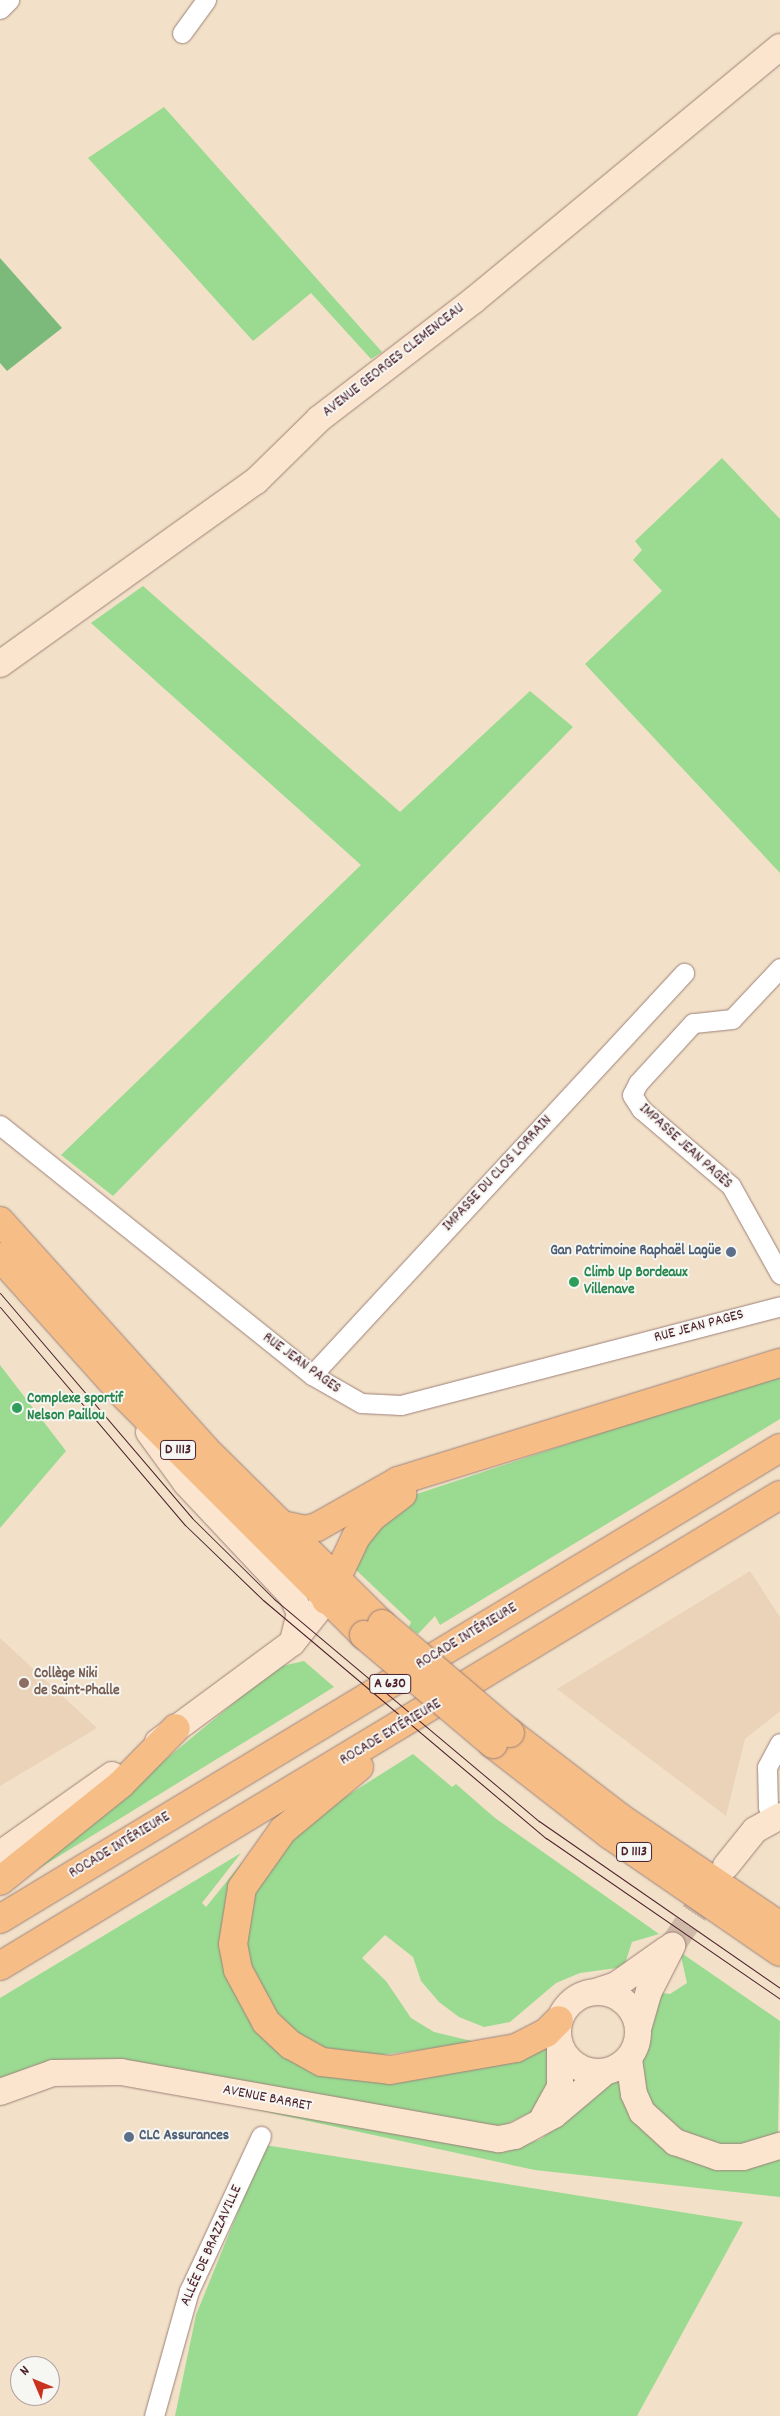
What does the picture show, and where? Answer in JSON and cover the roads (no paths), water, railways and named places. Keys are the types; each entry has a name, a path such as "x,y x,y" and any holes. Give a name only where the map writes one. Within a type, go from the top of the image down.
{"main road":[{"name":"D 1113","path":"0,1221 205,1449 282,1525 332,1589"},
{"name":"D 1113","path":"0,1257 121,1392 373,1629 501,1738 610,1835 748,1932 780,1952"},
{"path":"282,1525 305,1530 317,1527 398,1481 451,1468 780,1363"},
{"name":"ROCADE INTÉRIEURE","path":"0,1919 780,1448"},
{"path":"332,1589 356,1537 372,1517 451,1468"},
{"name":"ROCADE EXTÉRIEURE","path":"0,1966 410,1722 780,1495"},
{"path":"410,1722 282,1830 256,1862 234,1914 238,1970 251,2000 266,2022 291,2044 322,2062 348,2068 390,2070 516,2048 546,2033 559,2020"},
{"path":"0,1881 121,1784 176,1728"},
{"name":"D 1113","path":"501,1738 780,1926"}],"street":[{"path":"0,9 9,0"},
{"path":"182,33 206,0"},
{"name":"AVENUE GEORGES CLEMENCEAU","path":"0,664 256,481 319,419 474,300 780,47"},
{"name":"IMPASSE JEAN PAGÈS","path":"780,968 732,1020 693,1023 638,1083 632,1095 641,1109 731,1186 780,1274"},
{"name":"IMPASSE DU CLOS LORRAIN","path":"312,1375 684,973"},
{"name":"RUE JEAN PAGES","path":"0,1125 312,1375 361,1403 400,1405 780,1306"},
{"path":"121,1392 186,1483 292,1596 300,1613 292,1643"},
{"path":"0,1854 292,1643 332,1589"},
{"path":"726,1866 755,1830 777,1817 768,1806 767,1767 780,1743"},
{"path":"748,1932 780,1963"},
{"path":"534,2128 560,2087 559,2020 574,1999 616,1985 672,1946 648,1991 629,2059 634,2094 642,2112 675,2142 718,2157 743,2157 780,2146"},
{"path":"598,1991 621,1999 636,2018 638,2029"},
{"path":"560,2048 579,2068 605,2072 629,2059"},
{"name":"AVENUE BARRET","path":"0,2092 53,2072 121,2072 483,2138 515,2136 534,2128 605,2072"},
{"name":"ALLÉE DE BRAZZAVILLE","path":"154,2416 189,2291 261,2136"}],"tunnel":[{"path":"672,1946 716,1880"}],"tram line":[{"path":"0,1293 192,1518 274,1599 539,1821 780,1988"},
{"path":"0,1307 185,1525 263,1600 546,1838 780,1999"}],"place":[{"name":"Gan Patrimoine Raphaël Lagüe","path":"731,1252"},
{"name":"Climb Up Bordeaux Villenave","path":"574,1282"},
{"name":"Complexe sportif Nelson Paillou","path":"17,1408"},
{"name":"Collège Niki de Saint-Phalle","path":"24,1683"},
{"name":"CLC Assurances","path":"129,2137"}]}
